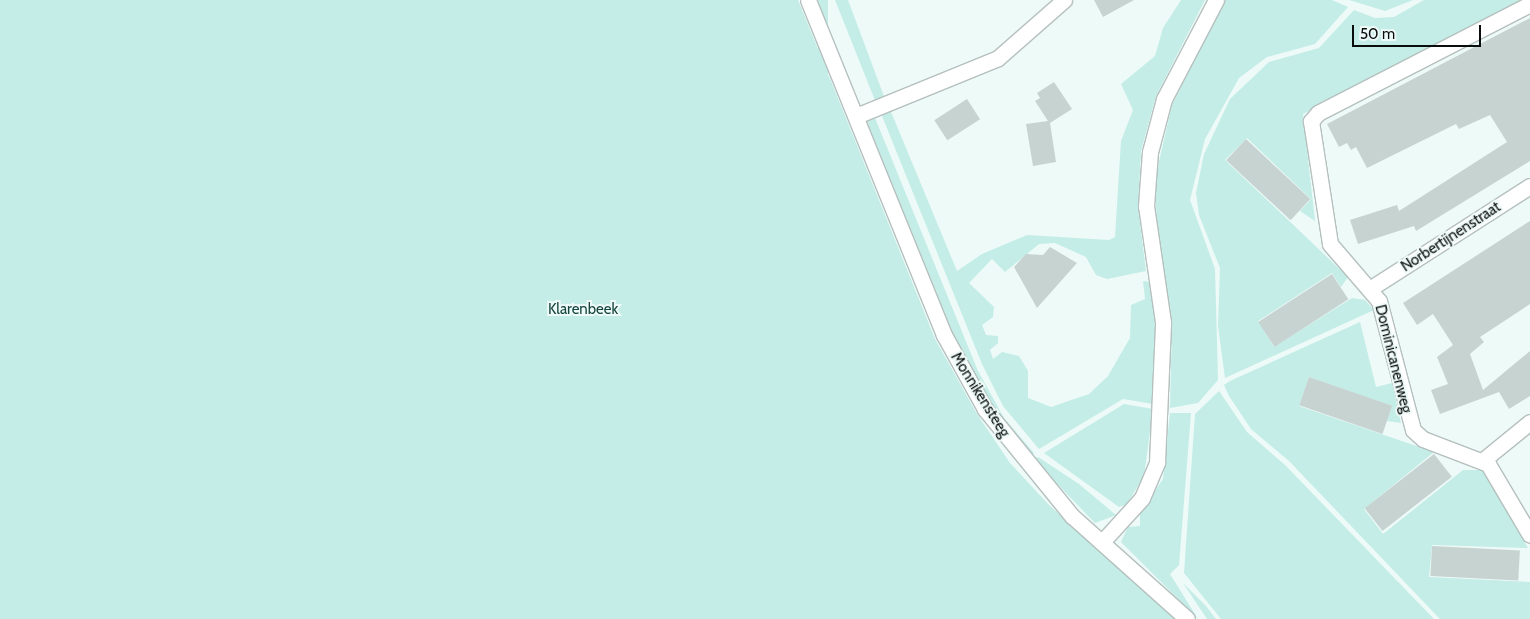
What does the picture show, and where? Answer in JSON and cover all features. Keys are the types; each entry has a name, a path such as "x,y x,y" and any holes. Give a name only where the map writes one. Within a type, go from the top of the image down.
{"street":[{"name":"Monnikensteeg","path":"808,0 927,295 966,376 1018,454 1072,516 1187,619"},
{"path":"856,116 998,58 1064,0"},
{"path":"1102,542 1142,498 1157,462 1163,322 1146,206 1150,152 1164,99 1216,0"},
{"name":"Dominicanenweg","path":"1530,4 1313,117 1330,244 1371,288 1379,300 1413,430 1423,440 1482,461 1493,470 1530,535"},
{"name":"Norbertijnenstraat","path":"1371,288 1530,186"},
{"path":"1482,461 1530,422"}],"green space":[{"name":"Klarenbeek","path":"0,0 798,0 825,66 824,76 829,76 935,339 977,414 1010,463 1049,505 1176,619 0,619"},
{"path":"818,0 828,0 828,117 818,117"},
{"path":"835,0 848,0 885,99 876,103"},
{"path":"1181,0 1205,0 1156,96 1141,151 1138,207 1146,271 1107,279 1096,275 1086,257 1055,243 1039,244 1005,272 992,259 969,283 994,307 993,317 982,325 986,335 998,336 998,343 990,350 993,359 1002,352 1019,356 1028,371 1028,398 1051,407 1089,394 1108,376 1130,338 1131,305 1145,299 1143,281 1150,282 1155,325 1153,404 1123,399 1039,449 1003,406 982,364 880,111 889,107 957,271 982,254 1027,235 1109,240 1115,237 1121,141 1133,110 1121,84 1155,56 1163,28"},
{"path":"1225,0 1332,0 1348,7 1315,44 1267,57 1239,78 1205,139 1190,200 1215,269 1218,380 1198,403 1170,408 1172,321 1157,231 1155,179 1172,105"},
{"path":"1349,0 1413,0 1385,11"},
{"path":"1424,0 1522,0 1303,114 1315,221 1300,211 1311,199 1247,138 1225,160 1348,277 1341,287 1332,273 1258,321 1274,347 1352,298 1365,300 1374,310 1225,378 1218,326 1220,268 1199,215 1196,193 1204,154 1230,99 1269,62 1319,48 1354,10 1375,18 1394,17"},
{"path":"873,113 978,371 1004,418 1034,453 1031,456 991,403 952,331 865,117"},
{"path":"1360,322 1376,387 1392,383 1401,423 1387,421 1392,406 1309,377 1299,406 1434,452 1364,509 1383,534 1463,470 1483,470 1528,548 1432,545 1429,577 1530,582 1530,619 1440,619 1289,461 1251,429 1229,396 1224,385 1230,381"},
{"path":"1219,391 1247,432 1285,465 1434,619 1221,619 1184,573 1195,414"},
{"path":"1124,404 1153,409 1144,476 1127,504 1119,507 1044,453"},
{"path":"1170,413 1191,413 1179,565 1170,574 1198,619 1121,542 1128,527 1140,526 1140,513 1163,479"},
{"path":"1038,457 1079,484 1116,515 1095,523 1034,460"},
{"path":"1183,583 1206,606 1216,619 1207,619"}],"building":[{"path":"1094,0 1134,0 1103,17"},
{"path":"1530,18 1530,161 1416,231 1414,226 1358,244 1350,220 1397,205 1399,211 1507,142 1490,115 1459,129 1456,124 1367,168 1356,147 1351,150 1347,143 1339,147 1327,124"},
{"path":"1054,82 1072,109 1050,123 1056,162 1033,166 1026,124 1048,121 1035,101 1040,98 1037,93"},
{"path":"967,99 980,119 947,140 934,120"},
{"path":"1246,139 1310,199 1291,220 1226,160"},
{"path":"1530,221 1530,304 1480,337 1484,342 1470,354 1483,390 1530,351 1530,396 1509,409 1499,392 1440,414 1431,390 1448,384 1437,357 1453,345 1433,314 1417,325 1403,303"},
{"path":"1050,247 1077,263 1037,308 1014,267 1026,254 1043,255"},
{"path":"1332,274 1348,299 1275,347 1258,322"},
{"path":"1309,377 1392,406 1382,434 1299,405"},
{"path":"1434,454 1452,477 1383,531 1365,508"},
{"path":"1432,546 1520,551 1518,581 1430,576"}]}
